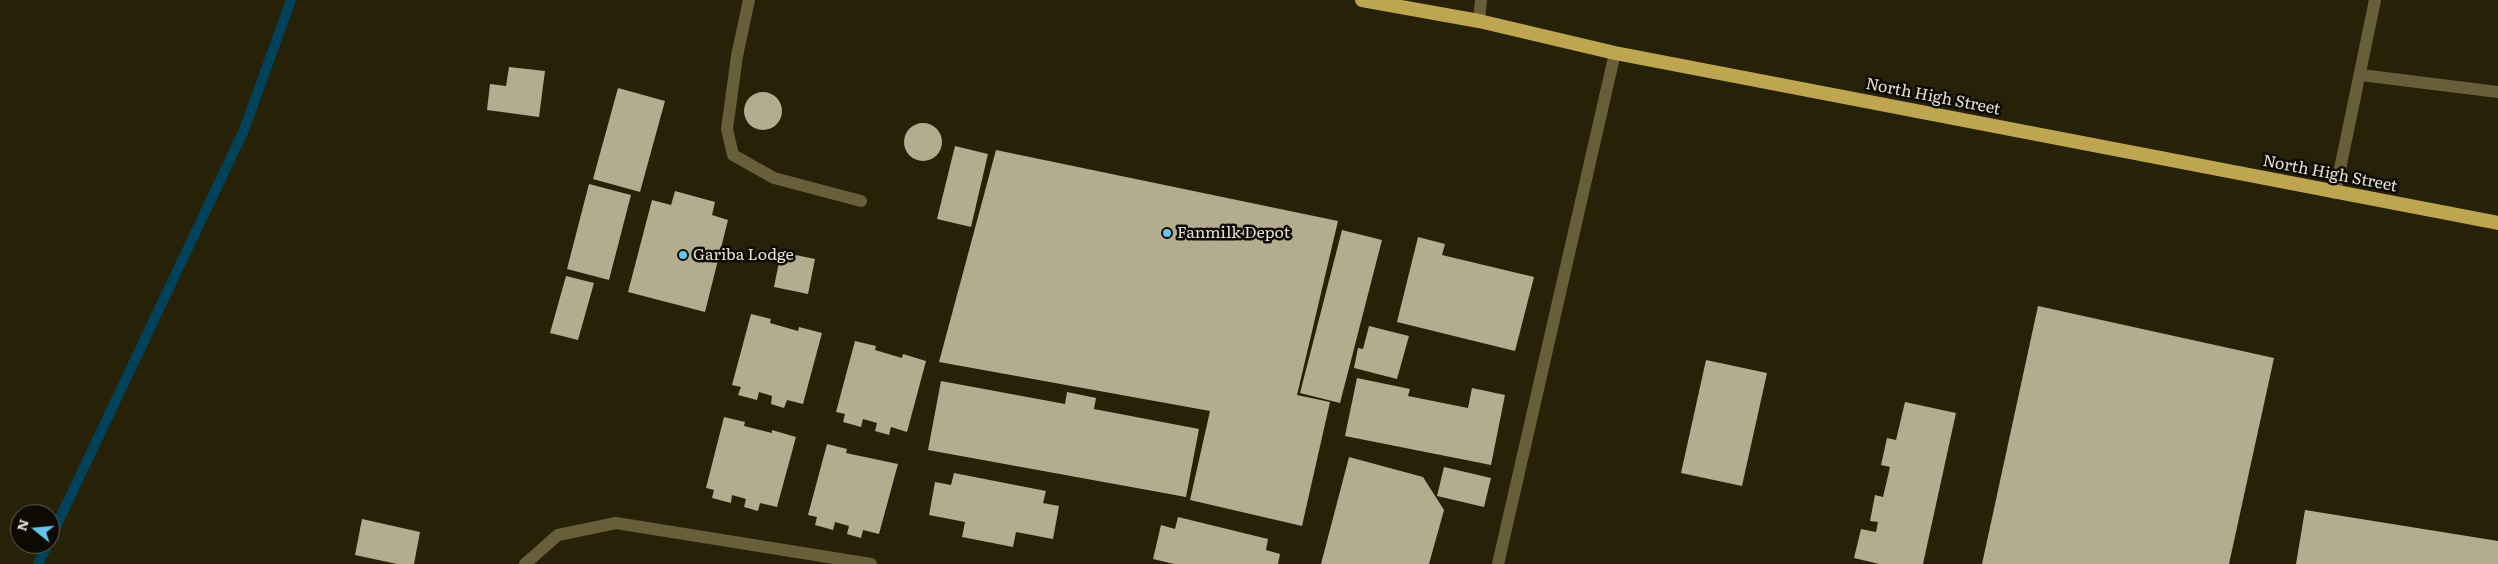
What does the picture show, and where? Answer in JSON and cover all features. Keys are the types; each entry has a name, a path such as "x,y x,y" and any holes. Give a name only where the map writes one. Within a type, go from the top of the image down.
{"highway":[{"name":"North High Street","path":"1362,0 1479,21 1615,53 2498,223"}],"street":[{"path":"749,0 737,56 727,129 733,154 774,178 860,201"},
{"path":"1479,21 1481,0"},
{"path":"2335,193 2361,75 2375,0"},
{"path":"1498,564 1615,53"},
{"path":"2361,75 2498,92"},
{"path":"525,564 558,535 616,522 871,564"}],"building":[{"path":"509,67 545,71 539,117 487,110 490,84 506,86"},
{"path":"618,88 665,101 640,192 593,179"},
{"path":"763,92 777,97 782,111 777,125 763,130 749,125 744,111 749,97"},
{"path":"923,123 936,129 942,142 936,155 923,161 910,155 904,142 910,129"},
{"path":"955,146 988,154 971,227 937,219"},
{"path":"996,150 1338,221 1297,395 1330,402 1302,526 1190,500 1210,411 939,362"},
{"path":"589,184 631,195 609,280 567,269"},
{"path":"675,191 715,202 712,215 728,220 705,312 628,292 652,200 671,205"},
{"path":"1342,230 1382,240 1340,403 1300,393"},
{"path":"1418,237 1445,244 1442,255 1534,277 1515,351 1397,322"},
{"path":"781,252 815,259 808,294 774,287"},
{"path":"566,276 594,283 578,340 550,333"},
{"path":"2038,306 2274,358 2229,564 1982,564"},
{"path":"751,314 771,319 770,323 798,331 799,327 822,333 803,404 787,400 784,408 771,404 772,396 759,392 757,400 738,395 741,387 732,385"},
{"path":"1369,326 1409,336 1397,379 1354,368 1358,348 1363,349"},
{"path":"855,341 876,346 875,350 902,358 903,354 926,361 907,432 891,427 889,435 875,431 877,423 863,419 861,427 843,422 845,414 836,412"},
{"path":"1706,360 1767,373 1742,486 1681,473"},
{"path":"1357,378 1410,389 1408,396 1468,408 1472,388 1505,395 1491,465 1345,436"},
{"path":"941,381 1065,404 1067,392 1096,398 1094,409 1199,429 1186,497 928,450"},
{"path":"1905,402 1956,413 1923,564 1879,564 1854,558 1861,529 1876,532 1878,522 1870,521 1875,495 1883,497 1890,467 1881,465 1887,438 1896,440"},
{"path":"724,417 745,422 744,426 772,433 772,430 796,437 777,507 760,503 758,511 744,507 746,499 732,495 731,503 712,498 714,490 706,488"},
{"path":"827,444 847,449 846,453 898,464 879,534 863,530 861,538 847,534 849,526 835,522 833,530 815,525 817,517 808,515"},
{"path":"1349,457 1423,477 1444,510 1429,564 1321,564"},
{"path":"1444,467 1491,478 1484,507 1437,496"},
{"path":"954,473 1046,491 1043,503 1059,506 1053,539 1016,532 1013,547 962,537 965,522 929,515 935,482 951,485"},
{"path":"2305,510 2498,541 2498,564 2296,564"},
{"path":"1178,517 1268,539 1266,550 1280,554 1278,564 1174,564 1153,559 1161,525 1175,529"},
{"path":"362,519 420,532 414,564 397,564 355,555"}],"waterway":[{"path":"60,518 244,130 291,0"},
{"path":"38,564 43,554"}],"place":[{"name":"Fanmilk Depot","path":"1167,233"},
{"name":"Gariba Lodge","path":"683,255"}]}
